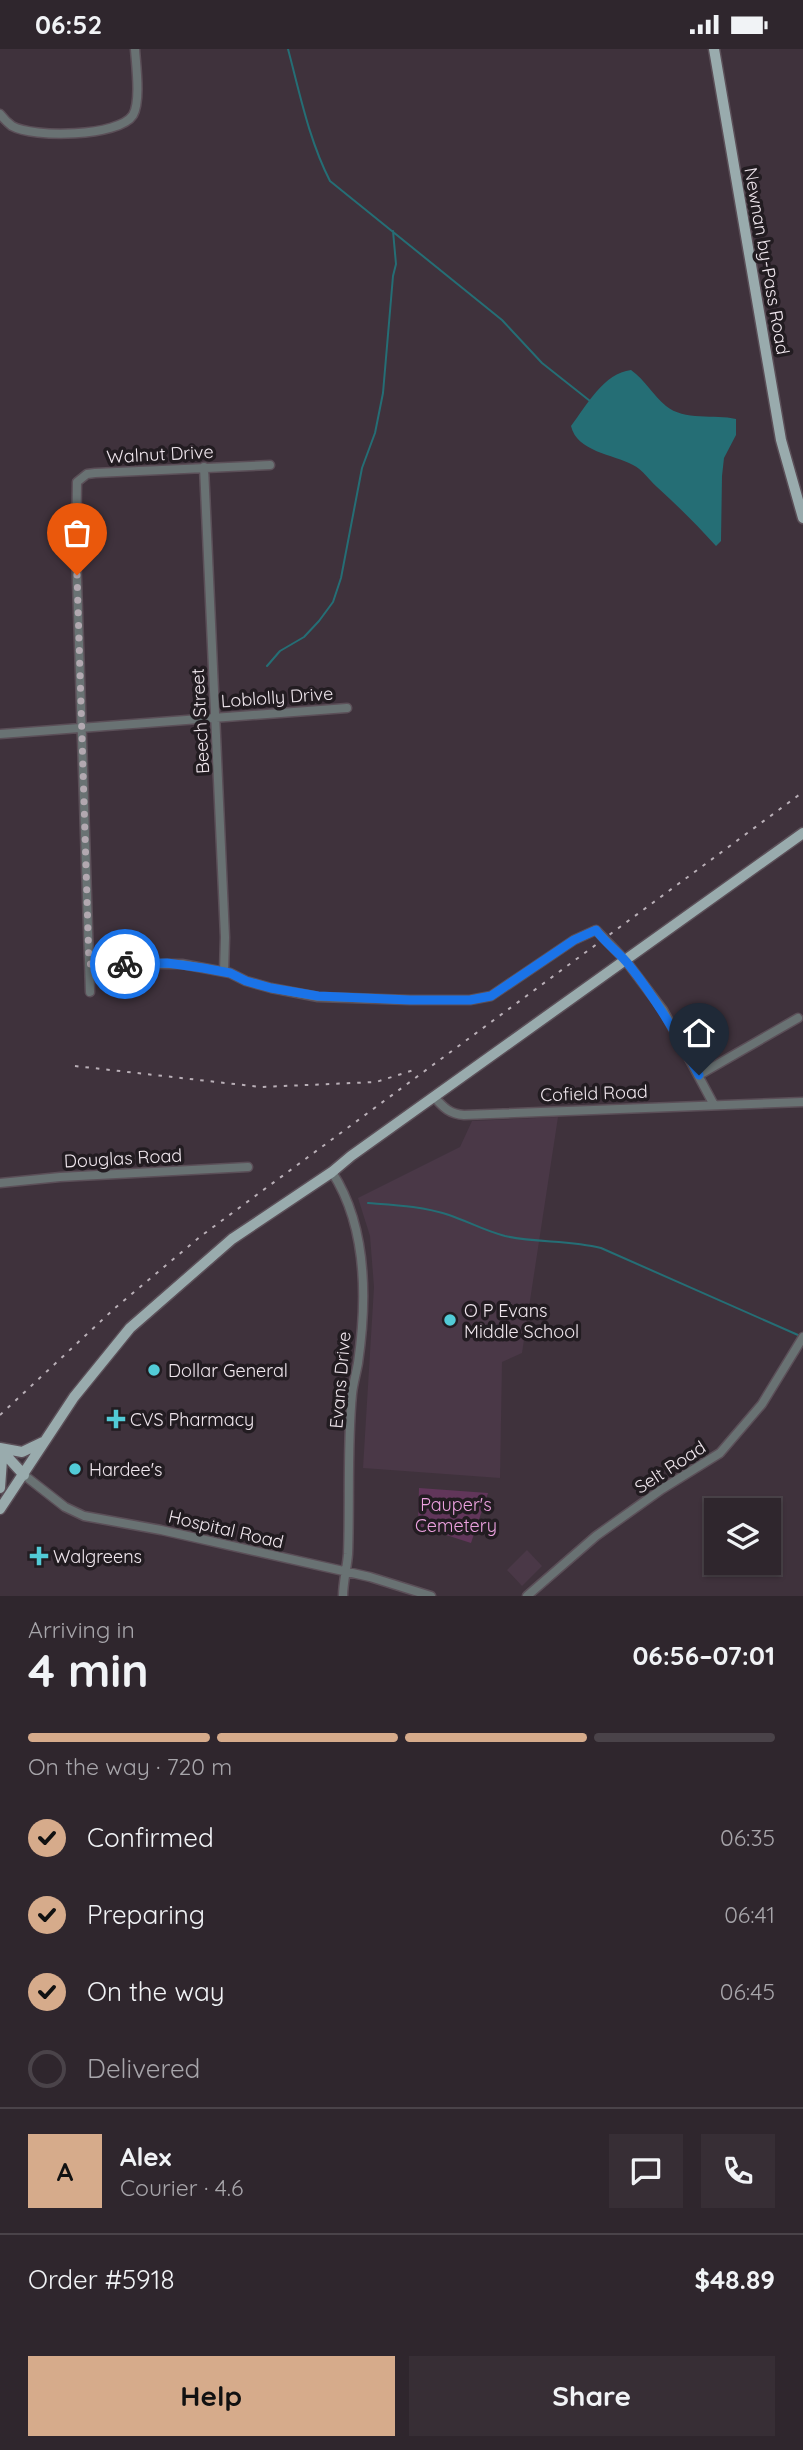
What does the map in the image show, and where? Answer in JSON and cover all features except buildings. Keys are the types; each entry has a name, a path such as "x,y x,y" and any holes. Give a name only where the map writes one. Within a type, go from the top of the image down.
{"main road":[{"name":"Newnan by-Pass Road","path":"714,49 781,440 803,518"},
{"path":"0,1509 74,1397 117,1345 163,1298 232,1239 332,1172 803,833"},
{"path":"0,1449 22,1452 43,1442"},
{"path":"0,1449 24,1475"},
{"path":"0,1449 0,1488"}],"street":[{"path":"0,114 11,125 36,133 97,131 121,125 132,115 136,106 135,49"},
{"name":"Walnut Drive","path":"82,728 77,482 87,474 270,465"},
{"name":"Beech Street","path":"204,467 225,937 224,972"},
{"name":"Loblolly Drive","path":"0,734 346,708"},
{"path":"82,728 90,992"},
{"path":"89,964 167,963 224,972 271,988 318,996 470,1000 491,996 590,931 596,930 626,961 663,1010 714,1105"},
{"path":"699,1075 798,1019"},
{"name":"Cofield Road","path":"435,1098 452,1114 464,1115 803,1102"},
{"name":"Douglas Road","path":"0,1183 60,1177 248,1167"},
{"name":"Evans Drive","path":"332,1172 343,1189 352,1213 358,1233 362,1270 358,1361 352,1393 348,1557 342,1596"},
{"name":"Selt Road","path":"527,1596 596,1536 662,1489 720,1453 762,1404 803,1338"},
{"name":"Hospital Road","path":"24,1475 65,1507 92,1518 161,1530 345,1571 399,1584 431,1596"}],"shaded area":[{"name":"O P Evans Middle School","path":"558,1117 522,1353 502,1362 500,1478 363,1468 374,1287 370,1236 358,1198 460,1147 472,1121"},
{"path":"527,1550 542,1566 522,1586 507,1570"}],"green space":[{"name":"Pauper's Cemetery","path":"419,1488 488,1493 471,1543 418,1526"}],"water":[{"path":"631,370 673,411 736,419 736,435 724,458 721,541 716,546 640,470 625,461 588,447 575,435 571,426 597,391 612,377"}],"waterway":[{"path":"288,49 311,133 330,181 502,320 542,363 590,401"},
{"path":"267,666 280,651 304,637 319,621 333,602 341,578 362,468 375,433 383,393 396,264 393,231"},
{"path":"368,1203 439,1212 505,1236 601,1248 798,1335"}],"railway":[{"path":"0,1415 115,1308 201,1236 803,792"},
{"path":"75,1066 261,1087 376,1082 417,1069"}],"way so far":[{"path":"77,575 89,964 125,964"}],"place":[{"name":"O P Evans Middle School","path":"450,1320"},
{"name":"Dollar General","path":"154,1370"},
{"name":"CVS Pharmacy","path":"116,1419"},
{"name":"Hardee's","path":"75,1469"},
{"name":"Walgreens","path":"39,1556"}],"route":[{"path":"125,964 182,964 230,973 271,988 318,996 470,1000 491,996 574,940 596,930 650,991 699,1075"}]}
